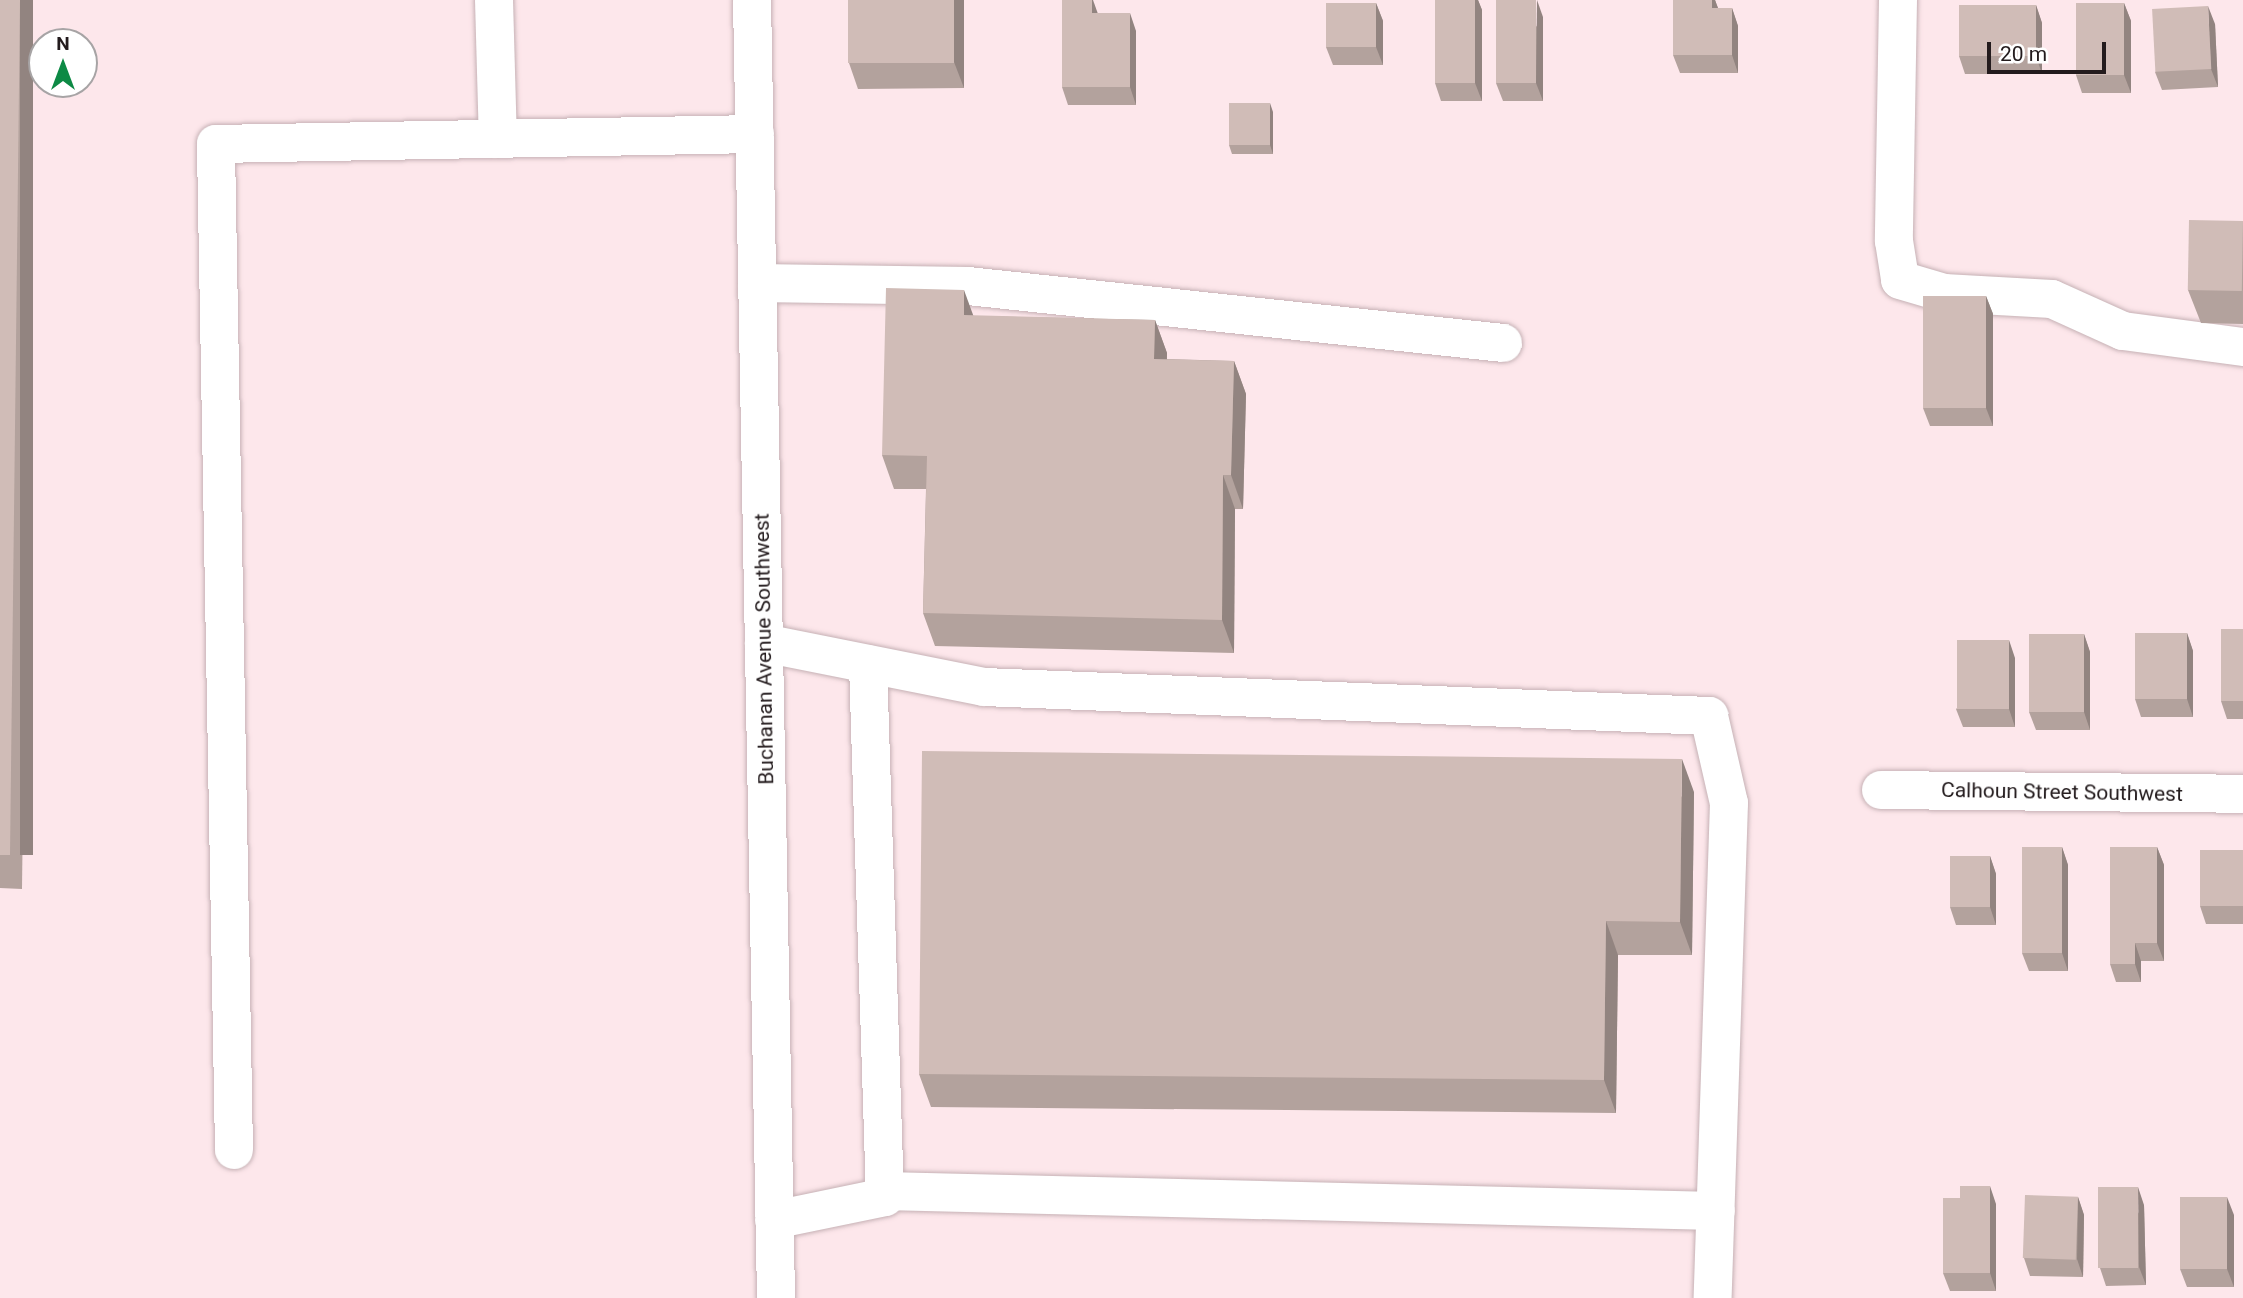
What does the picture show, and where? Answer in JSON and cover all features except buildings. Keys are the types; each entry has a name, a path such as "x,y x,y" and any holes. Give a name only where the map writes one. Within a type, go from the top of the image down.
{"street":[{"path":"494,0 498,139"},
{"name":"Buchanan Avenue Southwest","path":"752,0 775,1298"},
{"path":"1898,0 1894,241 1900,280 1944,293 2052,299 2123,331 2243,347"},
{"path":"234,1150 216,144 755,134"},
{"path":"757,283 968,286 1503,343"},
{"path":"764,643 984,687 1709,716 1729,803 1713,1298"},
{"path":"774,1220 885,1197 868,664"},
{"name":"Calhoun Street Southwest","path":"1881,789 2243,794"},
{"path":"884,1191 1716,1211"}]}
